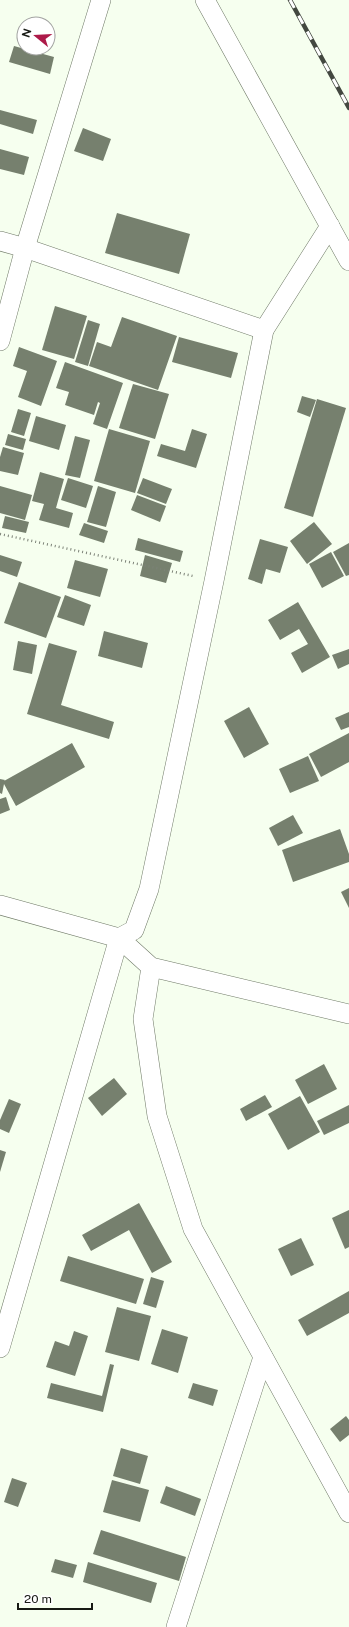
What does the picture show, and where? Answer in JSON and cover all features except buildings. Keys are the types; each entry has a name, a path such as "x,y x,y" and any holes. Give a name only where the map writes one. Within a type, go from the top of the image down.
{"street":[{"path":"0,341 25,248 101,0"},
{"path":"205,0 349,261"},
{"path":"0,1348 119,938 134,930 148,889 214,581 264,330 330,226"},
{"path":"0,241 25,248 264,330"},
{"path":"0,905 119,938 151,967 349,1014"},
{"path":"151,967 143,1019 157,1116 193,1229 349,1513"},
{"path":"176,1627 263,1357"}],"path":[{"path":"0,534 214,581"}],"railway":[{"path":"290,0 349,108"}]}
